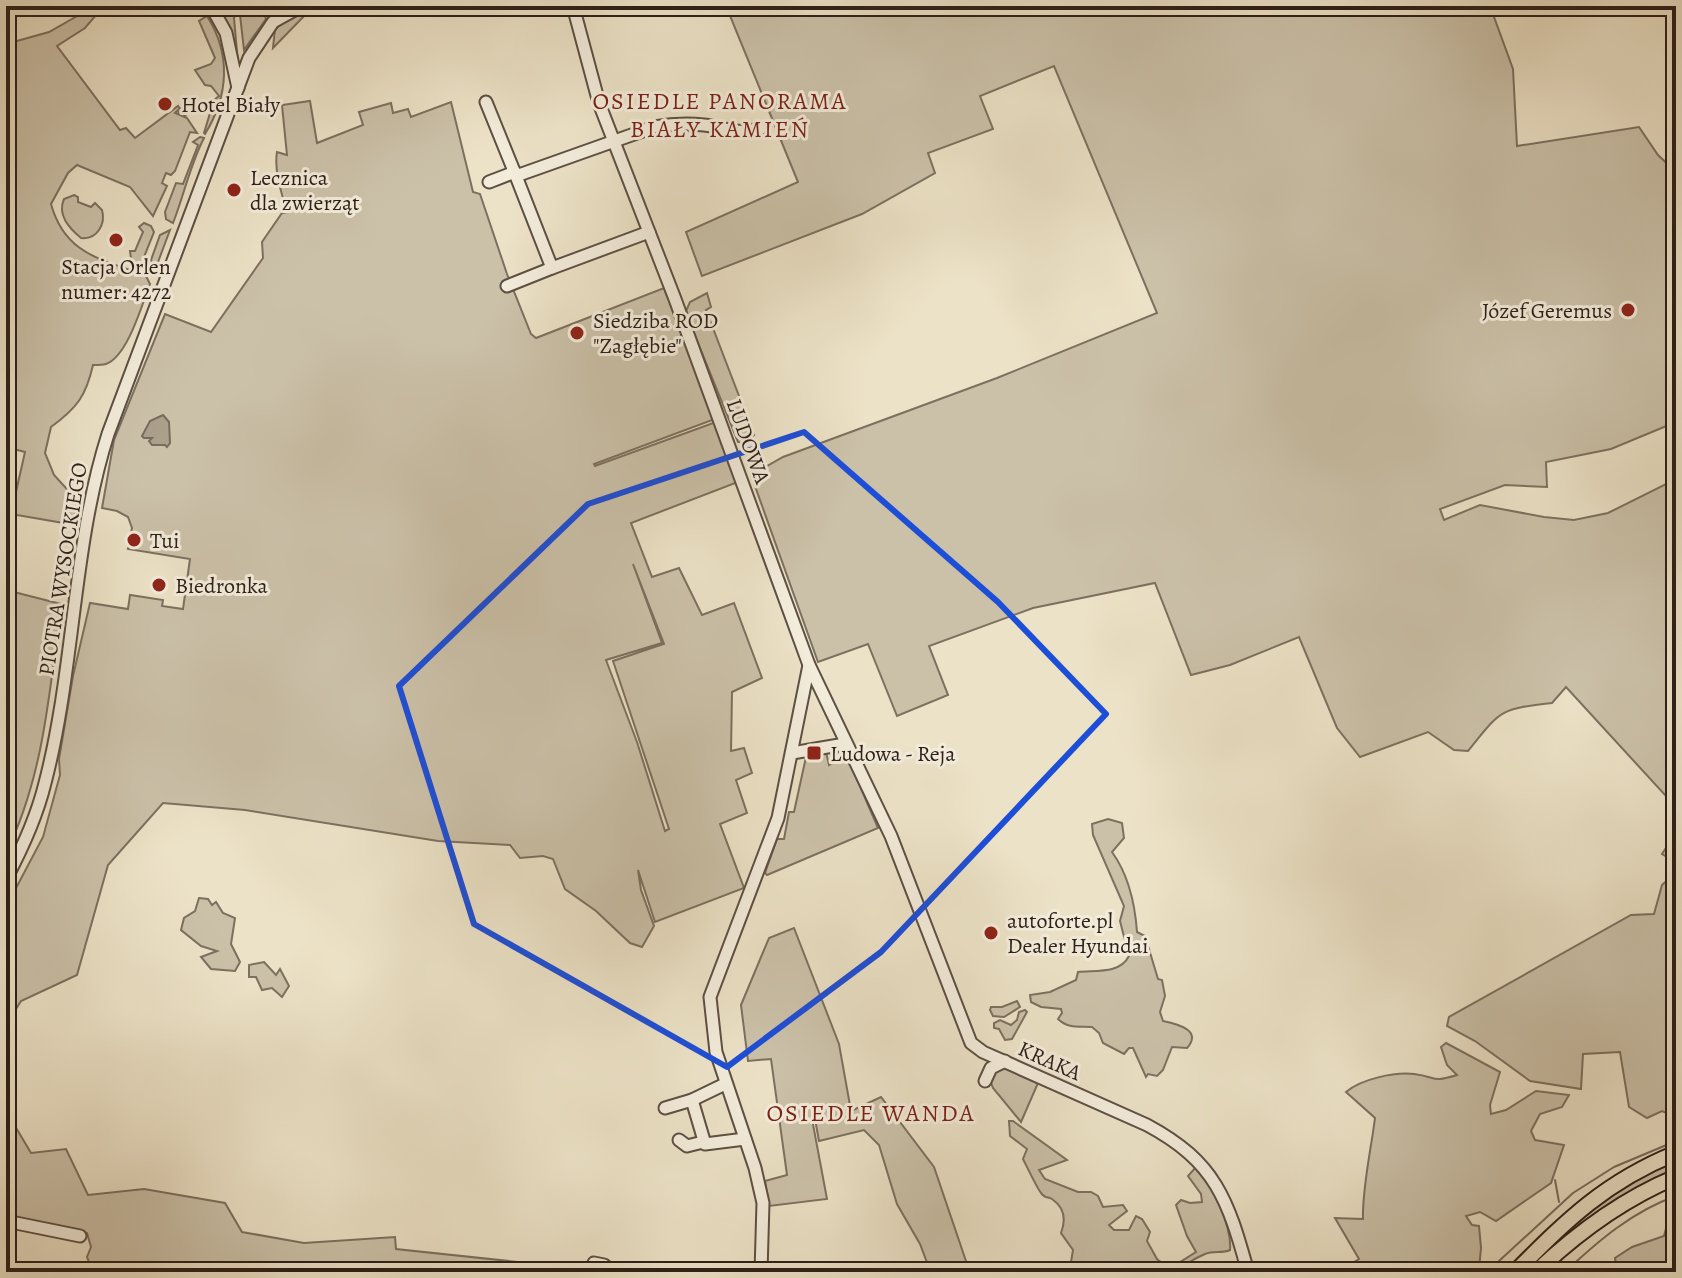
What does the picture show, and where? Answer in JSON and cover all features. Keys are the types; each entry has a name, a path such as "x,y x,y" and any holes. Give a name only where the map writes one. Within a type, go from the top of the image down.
{"main road":[{"path":"1515,1272 1585,1205 1615,1183 1676,1153"},
{"path":"1536,1272 1613,1210 1676,1177"}],"street":[{"path":"211,6 226,33 238,88"},
{"name":"PIOTRA WYSOCKIEGO","path":"6,879 45,784 56,734 88,513 99,461 249,58 264,33 280,16 302,6"},
{"name":"LUDOWA","path":"573,6 599,103 809,665 891,836"},
{"path":"486,102 552,268"},
{"path":"489,182 654,127 677,123 732,132 760,129"},
{"path":"507,286 649,232"},
{"path":"761,1272 763,1203 755,1168 716,1052 710,997 778,818 809,665"},
{"path":"792,753 845,744"},
{"name":"KRAKA","path":"891,836 971,1043 983,1052 1172,1139 1196,1159 1224,1197 1248,1272"},
{"path":"985,1081 991,1068 1005,1061"},
{"path":"665,1108 692,1100 725,1084"},
{"path":"692,1100 703,1142"},
{"path":"679,1140 685,1146 745,1139"},
{"path":"6,1221 80,1236"},
{"path":"590,1272 594,1263 604,1265 612,1272"}],"highlighted area":[{"path":"804,432 998,602 1106,714 881,952 727,1067 474,924 399,686 588,504"}],"shaded area":[{"path":"217,6 239,6 234,18 238,63"},
{"path":"256,6 263,10 266,19 244,50 240,15 245,9"},
{"path":"726,6 1490,6 1513,69 1517,146 1639,127 1658,155 1676,172 1676,422 1611,449 1546,462 1547,487 1505,485 1440,509 1444,520 1480,505 1574,520 1608,513 1676,479 1676,807 1566,687 1552,703 1521,707 1502,714 1468,751 1454,750 1428,732 1360,757 1337,728 1299,637 1230,665 1191,675 1155,583 1033,608 929,646 948,695 897,716 868,644 818,662 751,475 783,457 997,378 1157,313 1054,66 980,96 993,129 928,153 935,173 862,214 702,276 686,232 798,182"},
{"path":"93,7 97,14 85,28 57,46 120,130 126,128 135,138 178,106 185,115 179,114 178,110 175,113 187,118 197,133 190,132 175,171 171,175 166,173 162,183 167,186 153,216 130,187 77,165 68,173 51,204 57,221 76,245 100,259 146,276 150,284 121,351 106,364 93,365 79,400 68,414 51,427 45,453 54,475 76,499 75,525 11,514 25,452 6,447 6,44 49,32"},
{"path":"308,12 273,48 275,29 293,16"},
{"path":"207,16 220,45 224,75 219,104 205,134 214,100 219,96 211,86 205,85 195,70 211,64 215,58 199,21"},
{"path":"310,101 317,143 363,125 359,112 391,103 393,113 408,109 411,117 451,102 473,192 480,194 507,274 531,334 536,338 664,288 715,419 594,464 716,422 738,482 631,523 652,577 679,568 702,615 734,603 762,678 732,692 731,751 744,748 752,773 736,780 747,813 720,824 744,888 655,922 638,870 641,890 654,926 642,947 630,943 596,911 565,889 553,859 543,856 520,858 510,845 438,841 245,810 163,803 108,865 77,975 21,1001 6,1025 6,907 43,837 60,775 59,759 73,676 90,603 128,609 130,595 163,600 162,606 183,609 190,559 128,549 132,528 128,517 102,508 114,440 165,314 211,332 263,258 262,242 282,213 288,212 276,167 277,152 287,155 282,105","holes":["633,564 664,644 613,661 669,829 665,831 637,742 606,660 662,643"]},
{"path":"204,138 173,223 166,219 165,212 176,183 183,184 198,145 193,142"},
{"path":"74,195 78,197 78,202 91,207 95,203 102,210 101,226 96,234 87,238 81,238 63,216 64,199"},
{"path":"144,223 151,226 154,232 142,262 138,264 131,259 130,251 135,251 143,232 139,227"},
{"path":"170,230 155,270 151,260 160,235"},
{"path":"707,293 711,307 706,310 754,435 746,444 738,442 687,316 690,302"},
{"path":"163,415 169,422 170,443 167,447 152,445 149,441 152,438 142,436 150,421"},
{"path":"6,590 61,604 37,763 19,824 6,853"},
{"path":"839,749 847,756 878,828 767,875 765,873 777,839 784,839 789,812 794,812 806,757 826,752 829,765 833,763 830,750"},
{"path":"1108,819 1122,823 1124,838 1112,852 1130,890 1137,932 1145,936 1158,979 1162,980 1165,996 1160,1012 1163,1021 1186,1029 1192,1037 1187,1048 1172,1047 1163,1070 1157,1076 1148,1074 1146,1077 1133,1048 1124,1054 1103,1043 1092,1027 1062,1022 1058,1019 1061,1009 1041,1007 1031,1002 1030,995 1050,992 1076,980 1078,972 1114,968 1129,956 1120,921 1124,906 1093,835 1092,824"},
{"path":"1676,833 1676,1117 1662,1111 1647,1118 1629,1107 1620,1052 1583,1054 1581,1089 1530,1081 1475,1041 1447,1026 1449,1017 1631,915 1654,914 1662,885 1673,875 1670,859 1662,854"},
{"path":"199,898 208,899 212,905 216,902 223,913 235,918 231,944 240,962 235,971 211,969 201,957 217,951 201,946 181,930 184,918 195,911"},
{"path":"794,928 839,1044 851,1111 881,1097 934,1167 966,1261 965,1272 910,1272 929,1268 920,1244 897,1204 879,1145 864,1130 819,1141 815,1119 812,1119 827,1199 769,1206 765,1181 787,1175 771,1059 748,1061 741,1005 769,938"},
{"path":"264,962 276,975 280,969 289,986 282,997 272,988 262,990 256,977 249,977 249,965"},
{"path":"1017,1001 1020,1007 1004,1017 993,1016 990,1010 991,1007 1002,1007"},
{"path":"1019,1012 1027,1012 1012,1039 1005,1040 999,1029 994,1028 994,1023 1000,1020 1011,1025 1017,1020"},
{"path":"6,1026 15,1126 31,1153 66,1149 88,1195 144,1189 225,1203 242,1232 304,1243 395,1237 396,1249 584,1269 583,1272 93,1272 87,1257 91,1247 87,1233 6,1215"},
{"path":"1446,1043 1500,1072 1490,1105 1491,1114 1506,1110 1536,1091 1569,1095 1562,1107 1540,1114 1531,1131 1535,1140 1564,1145 1551,1183 1496,1221 1480,1212 1466,1216 1472,1225 1479,1226 1481,1248 1479,1269 1475,1272 1338,1272 1359,1259 1335,1218 1363,1219 1375,1118 1346,1092 1360,1083 1388,1075 1414,1074 1438,1079 1457,1075 1447,1065 1441,1047"},
{"path":"1001,1066 1038,1083 1021,1122 990,1080 990,1074"},
{"path":"1009,1121 1067,1160 1039,1170 1045,1179 1078,1192 1091,1192 1098,1196 1103,1207 1123,1205 1127,1211 1109,1225 1114,1230 1129,1230 1136,1216 1142,1219 1150,1232 1147,1241 1157,1259 1167,1267 1196,1252 1176,1205 1181,1200 1202,1202 1201,1194 1188,1176 1195,1168 1220,1206 1228,1230 1230,1250 1208,1253 1170,1271 1151,1272 1147,1265 1135,1265 1126,1270 1101,1265 1094,1272 1079,1272 1071,1262 1073,1250 1061,1233 1064,1223 1062,1210 1039,1190 1023,1159 1027,1149 1010,1136"},
{"path":"1676,1160 1676,1170 1616,1201 1580,1227 1529,1272 1521,1272 1613,1195"},
{"path":"1676,1204 1676,1272 1588,1272 1585,1268 1588,1262 1593,1262 1597,1268 1617,1270 1615,1258 1632,1247 1664,1236 1671,1210"},
{"path":"674,1267 750,1269 749,1272 673,1272"}],"waterway":[{"path":"1496,1272 1499,1261 1573,1193 1614,1167 1676,1141"},
{"path":"1555,1180 1559,1202"},
{"path":"1565,1272 1617,1228 1645,1210 1676,1196"}],"place":[{"name":"Hotel Biały","path":"165,104"},
{"name":"Lecznica dla zwierząt","path":"234,190"},
{"name":"Stacja Orlen numer: 4272","path":"116,240"},
{"name":"Józef Geremus","path":"1628,310"},
{"name":"Siedziba ROD \"Zagłębie\"","path":"577,333"},
{"name":"Tui","path":"134,540"},
{"name":"Biedronka","path":"159,585"},
{"name":"Ludowa - Reja","path":"814,753"},
{"name":"autoforte.pl Dealer Hyundai","path":"991,933"}],"district":[{"name":"OSIEDLE PANORAMA BIAŁY KAMIEŃ","path":"720,115"},
{"name":"OSIEDLE WANDA","path":"871,1113"}]}
